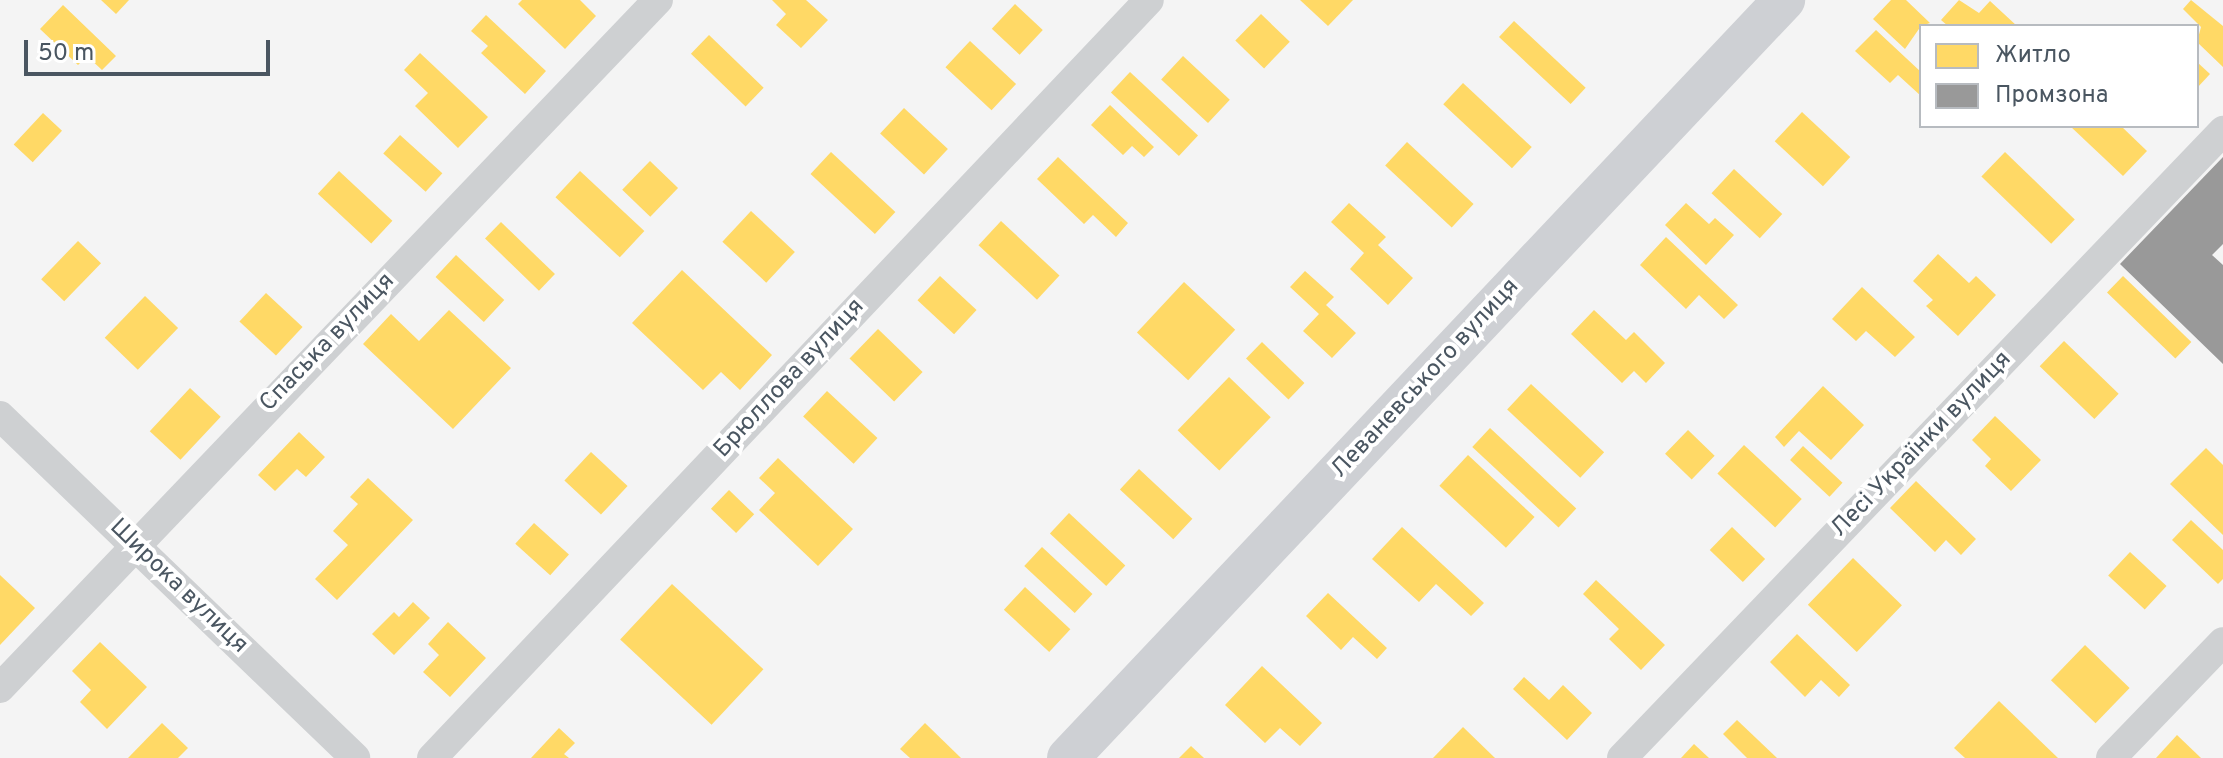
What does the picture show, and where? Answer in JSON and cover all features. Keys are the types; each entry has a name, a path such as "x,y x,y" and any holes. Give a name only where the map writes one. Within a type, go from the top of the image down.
{"street":[{"name":"Спаська вулиця","path":"0,688 658,0"},
{"name":"Брюллова вулиця","path":"432,758 1149,0"},
{"name":"Леваневського вулиця","path":"1068,758 1784,0"},
{"name":"Лесі Українки вулиця","path":"1622,758 2223,131"},
{"name":"Широка вулиця","path":"0,416 355,758"},
{"path":"2111,758 2223,642"}],"building: Житло":[{"path":"101,0 129,0 116,14"},
{"path":"522,0 580,0 596,16 565,49 518,4"},
{"path":"772,0 806,0 828,20 801,48 776,25 786,14"},
{"path":"1300,0 1353,0 1328,26"},
{"path":"1891,0 1906,0 1930,23 1919,24 1905,49 1873,19"},
{"path":"1959,0 1979,13 1990,1 2015,24 1946,24 1941,20"},
{"path":"2191,0 2223,26 2223,67 2199,44 2201,27 2183,9"},
{"path":"1015,4 1043,30 1020,55 992,29"},
{"path":"63,5 116,56 102,70 87,56 78,65 40,29"},
{"path":"1261,14 1290,42 1264,68 1235,41"},
{"path":"486,15 546,71 525,94 481,53 488,46 471,31"},
{"path":"1514,21 1586,88 1571,104 1499,37"},
{"path":"1876,30 1919,70 1919,94 1898,75 1890,83 1855,51"},
{"path":"709,35 764,88 746,106 691,54"},
{"path":"970,41 1016,84 992,110 945,67"},
{"path":"420,53 488,117 458,148 415,106 428,93 404,70"},
{"path":"1183,56 1230,100 1208,123 1161,79"},
{"path":"2199,64 2210,74 2199,86"},
{"path":"1130,72 1198,135 1179,156 1111,92"},
{"path":"1463,83 1532,147 1512,168 1443,104"},
{"path":"1110,105 1154,147 1144,157 1132,146 1123,155 1091,125"},
{"path":"904,108 948,149 924,175 880,134"},
{"path":"1802,112 1850,157 1823,186 1775,141"},
{"path":"43,113 62,131 33,162 14,144"},
{"path":"2072,128 2123,128 2147,151 2123,176"},
{"path":"400,135 442,173 426,192 383,154"},
{"path":"1407,142 1474,204 1452,227 1385,165"},
{"path":"831,152 895,212 875,234 811,174"},
{"path":"2005,152 2075,219 2051,244 1981,176"},
{"path":"1058,157 1128,223 1116,237 1093,215 1084,224 1037,179"},
{"path":"650,161 678,188 650,217 622,190"},
{"path":"1734,169 1782,214 1760,238 1711,193"},
{"path":"339,171 392,221 371,243 318,194"},
{"path":"580,171 644,231 620,257 555,197"},
{"path":"1349,203 1386,237 1378,245 1413,278 1388,305 1350,269 1364,253 1331,222"},
{"path":"1686,203 1709,224 1715,218 1734,235 1706,265 1665,225"},
{"path":"751,211 795,252 766,283 722,242"},
{"path":"1001,221 1060,276 1037,300 978,245"},
{"path":"501,222 555,274 539,291 485,239"},
{"path":"1666,237 1738,305 1724,319 1699,295 1686,309 1640,265"},
{"path":"78,241 101,263 64,301 41,279"},
{"path":"1938,254 1969,283 1976,276 1996,295 1958,336 1926,306 1933,300 1913,281"},
{"path":"456,255 504,300 484,322 436,277"},
{"path":"682,270 772,355 740,390 721,372 703,390 632,323"},
{"path":"1305,271 1334,297 1326,305 1356,333 1332,358 1303,331 1319,314 1290,287"},
{"path":"940,276 977,310 954,334 917,300"},
{"path":"2123,276 2191,342 2175,359 2107,293"},
{"path":"1184,282 1235,330 1188,380 1137,332"},
{"path":"1862,287 1915,337 1895,357 1866,331 1856,341 1832,319"},
{"path":"266,293 303,327 276,356 239,322"},
{"path":"145,296 178,328 138,370 105,338"},
{"path":"449,310 511,368 453,429 363,344 391,314 419,341"},
{"path":"1594,310 1626,340 1634,332 1665,363 1646,383 1634,371 1622,383 1571,334"},
{"path":"878,329 923,372 894,402 850,358"},
{"path":"2064,341 2119,394 2094,419 2040,366"},
{"path":"1262,342 1304,383 1288,400 1246,359"},
{"path":"1229,377 1271,417 1219,471 1178,430"},
{"path":"1531,384 1604,452 1580,478 1507,410"},
{"path":"1823,386 1864,425 1831,460 1799,431 1784,447 1775,437"},
{"path":"190,388 221,417 180,460 150,431"},
{"path":"827,391 877,438 854,464 803,417"},
{"path":"1995,416 2041,460 2011,491 1985,466 1991,459 1972,440"},
{"path":"1490,428 1576,508 1559,527 1472,447"},
{"path":"1688,430 1715,456 1692,479 1665,454"},
{"path":"299,432 325,457 306,477 297,469 275,491 258,475"},
{"path":"1744,445 1802,499 1775,527 1717,474"},
{"path":"1803,446 1842,483 1830,497 1790,460"},
{"path":"2206,448 2223,465 2223,535 2170,484"},
{"path":"591,452 628,486 601,515 564,481"},
{"path":"1468,455 1535,517 1506,548 1439,486"},
{"path":"778,458 853,529 818,566 759,510 775,493 759,478"},
{"path":"1139,469 1192,519 1173,539 1120,489"},
{"path":"368,478 413,520 337,600 315,579 348,545 333,531 358,504 350,497"},
{"path":"1916,481 1976,539 1961,555 1946,540 1935,552 1890,508"},
{"path":"729,490 754,514 736,533 711,509"},
{"path":"1069,513 1125,566 1106,586 1050,533"},
{"path":"2191,520 2223,550 2223,579 2218,584 2172,540"},
{"path":"534,523 569,554 550,575 515,544"},
{"path":"1402,527 1484,603 1471,616 1436,584 1419,602 1372,559"},
{"path":"1732,527 1765,559 1743,582 1710,550"},
{"path":"1042,547 1092,594 1075,613 1024,566"},
{"path":"2130,552 2167,586 2145,610 2108,575"},
{"path":"1853,558 1902,605 1857,652 1808,605"},
{"path":"0,575 35,608 0,645"},
{"path":"1596,580 1665,645 1641,670 1609,639 1619,629 1583,594"},
{"path":"672,584 763,669 712,725 620,640"},
{"path":"1025,587 1070,629 1049,652 1004,610"},
{"path":"1328,593 1387,648 1377,659 1353,637 1341,650 1306,616"},
{"path":"413,602 430,618 394,655 372,634 394,612 399,617"},
{"path":"448,622 486,658 450,697 423,672 439,655 428,644"},
{"path":"1797,634 1850,685 1839,697 1821,680 1805,697 1770,662"},
{"path":"100,642 147,687 107,729 80,702 91,690 72,671"},
{"path":"2085,645 2130,688 2096,723 2051,680"},
{"path":"1262,666 1322,723 1300,746 1280,728 1265,743 1225,705"},
{"path":"1524,677 1549,700 1563,685 1592,713 1567,740 1513,689"},
{"path":"1999,701 2058,758 1965,758 1954,748"},
{"path":"1737,720 1777,758 1747,758 1723,734"},
{"path":"162,723 188,748 178,758 128,758"},
{"path":"925,723 961,758 910,758 900,749"},
{"path":"1463,727 1495,758 1433,758"},
{"path":"559,728 575,743 564,754 569,758 531,758"},
{"path":"2177,735 2201,758 2156,758"},
{"path":"1694,744 1709,758 1681,758"},
{"path":"1191,746 1204,758 1179,758"}],"building: Промзона":[{"path":"2223,157 2223,244 2212,255 2223,265 2223,364 2120,264"}]}
